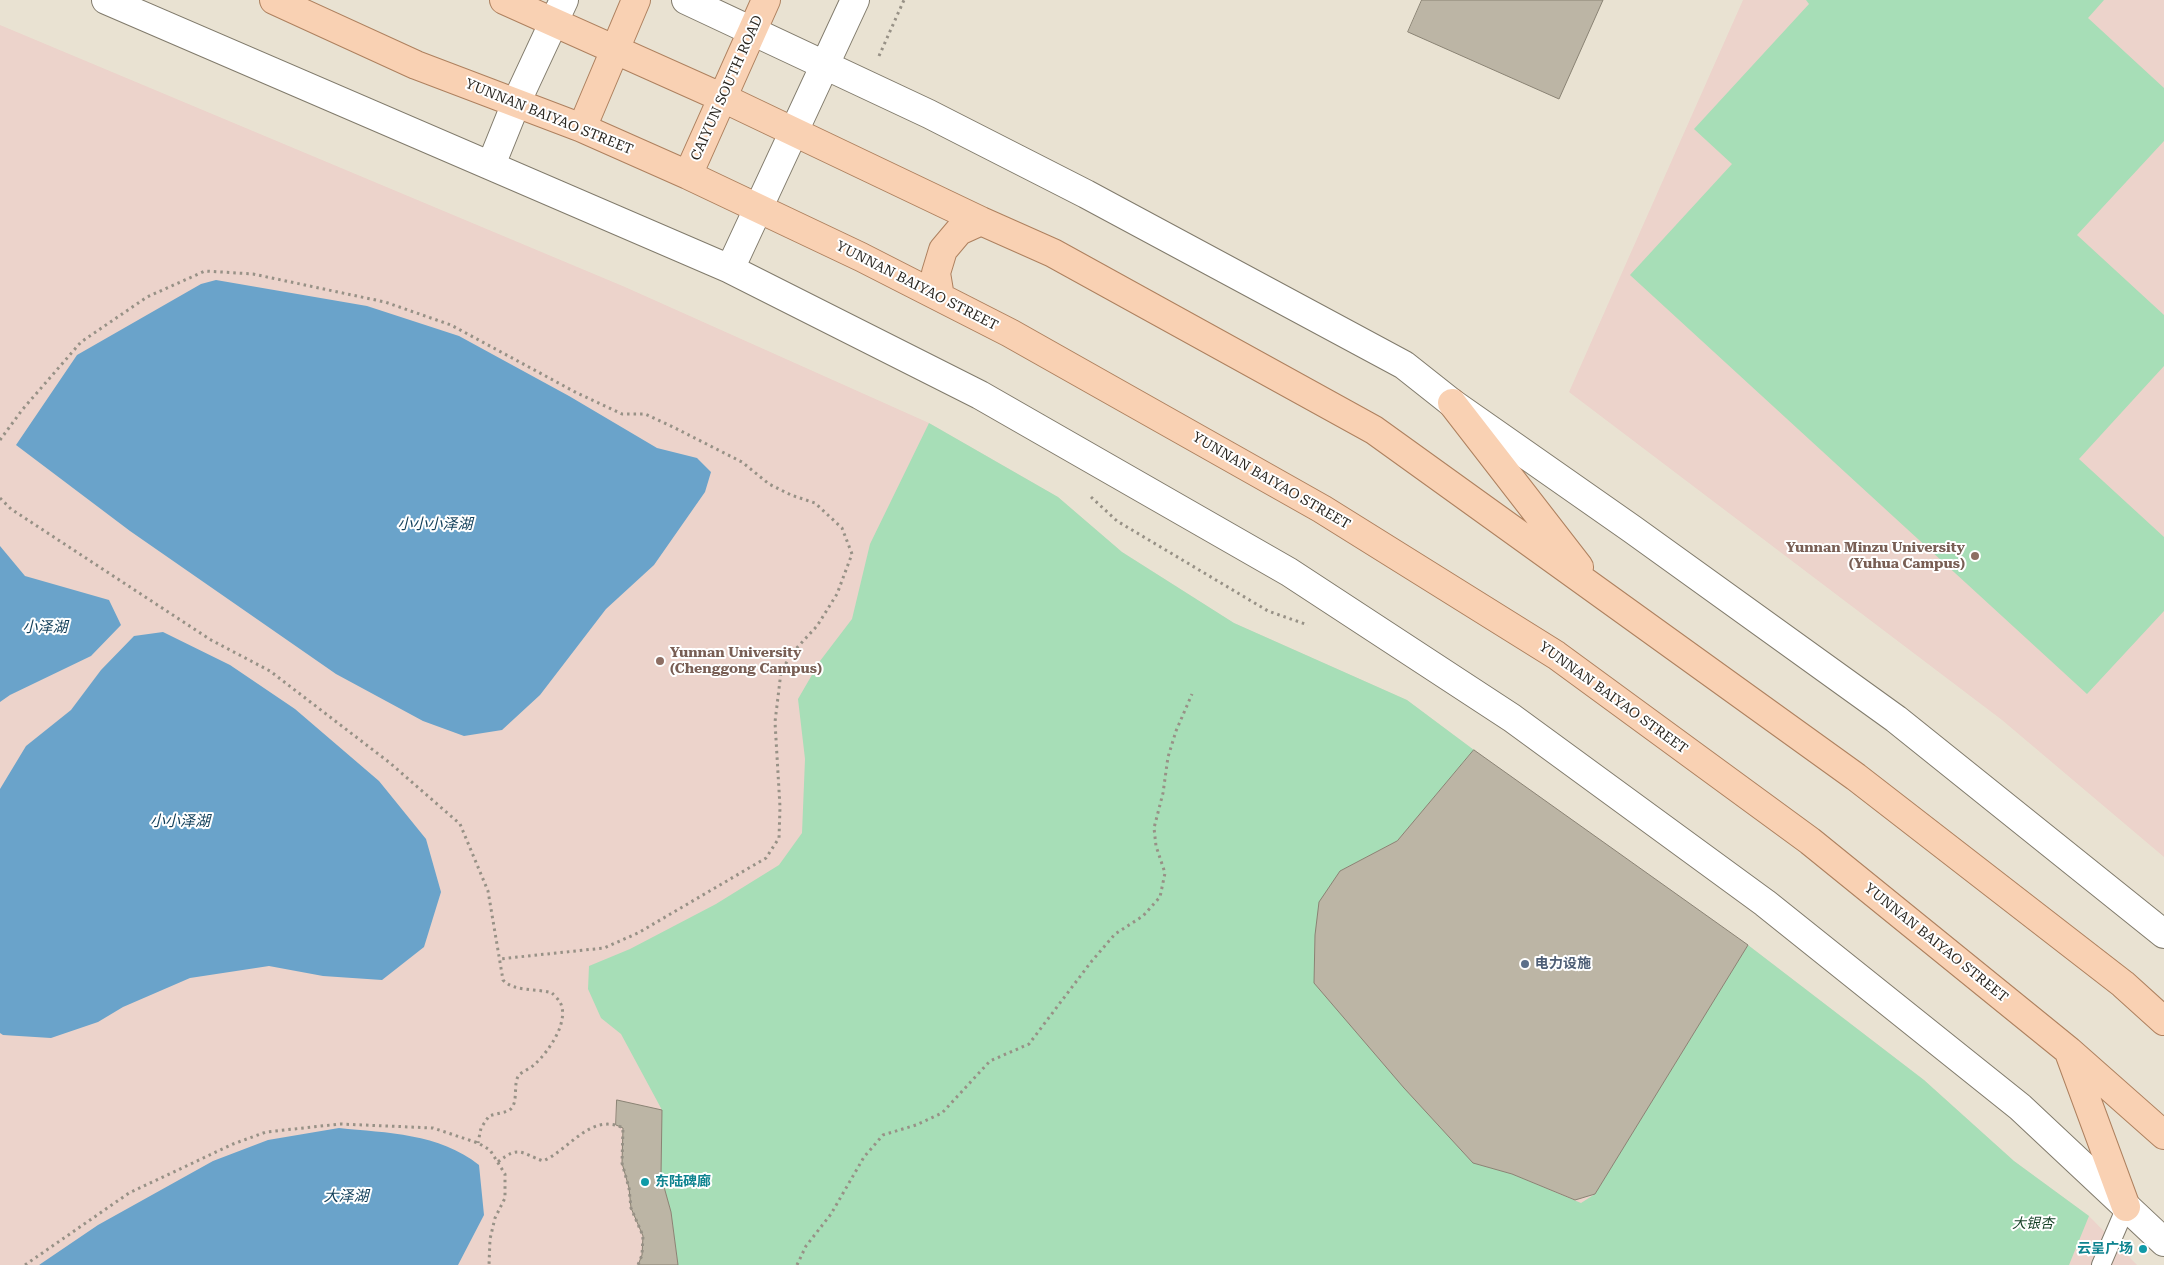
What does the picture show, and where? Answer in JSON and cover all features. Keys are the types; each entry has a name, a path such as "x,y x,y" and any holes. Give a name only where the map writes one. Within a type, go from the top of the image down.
{"main road":[{"name":"YUNNAN BAIYAO STREET","path":"274,0 416,65 582,128 757,208 1010,333 1322,509 1556,655 1810,841 2069,1051 2164,1135"},
{"path":"504,0 559,11 615,48 981,221 1053,253 1374,430 1856,777 2123,984 2164,1021"},
{"path":"582,128 636,0"},
{"name":"CAIYUN SOUTH ROAD","path":"688,175 766,0"},
{"path":"940,297 936,273 943,250 959,231 981,221"},
{"path":"1452,403 1596,590"},
{"path":"2069,1051 2126,1207"}],"street":[{"path":"106,0 730,269 980,395 1289,572 1512,718 1772,910 2020,1107 2164,1242"},
{"path":"686,0 825,64 1086,194 1395,360 1452,403 1632,529 1896,719 2164,934"},
{"path":"730,269 855,0"},
{"path":"491,165 516,103 559,11"}],"lane":[{"path":"2101,1265 2126,1207"}],"path":[{"path":"866,84 904,0"},
{"path":"0,440 22,410 81,342 148,297 205,271 253,274 385,302 451,325 577,393 622,414 645,414 717,448 742,462 769,484 790,495 815,503 842,528 852,554 837,594 817,626 792,653 781,672 775,722 780,807 779,838 766,858 638,933 604,948 499,959"},
{"path":"0,498 11,509 139,595 210,640 270,671 390,763 460,824 488,891 503,980 507,984 552,993 560,1002 562,1016 559,1030 539,1061 530,1069 521,1073 516,1081 513,1107 510,1110 489,1116 481,1128 478,1143"},
{"path":"797,1265 806,1246 831,1214 864,1157 883,1135 916,1125 942,1112 990,1061 1030,1044 1091,962 1115,934 1143,916 1160,897 1165,873 1156,846 1154,828 1163,792 1168,757 1176,731 1192,694"},
{"path":"25,1265 129,1193 216,1152 266,1132 340,1124 384,1124 433,1128 478,1143 490,1150 505,1174 505,1198 496,1218 490,1239 489,1265"},
{"path":"498,1162 510,1152 522,1151 543,1161 554,1156 563,1146 598,1125 616,1125 623,1128 622,1163 629,1188 631,1208 643,1236 642,1255 638,1265"}],"shaded area":[{"name":"Yunnan Minzu University (Yuhua Campus)","path":"1743,0 2164,0 2164,857 2002,720 1569,392"},
{"name":"Yunnan University (Chenggong Campus)","path":"0,25 625,287 929,423 1058,497 1122,552 1234,623 1407,700 1474,750 1748,945 1924,1080 2014,1161 2089,1216 2137,1265 0,1265"}],"green space":[{"name":"Yunnan Minzu University (Yuhua Campus)","path":"1806,0 2104,0 2088,18 2164,88 2164,141 2077,235 2164,315 2164,366 2079,459 2164,537 2164,611 2087,694 1630,275 1732,164 1694,129 1809,4"},
{"name":"大银杏","path":"929,423 1058,497 1122,552 1234,623 1407,700 1474,750 1397,841 1340,871 1315,935 1314,983 1404,1088 1473,1163 1512,1174 1581,1203 1595,1194 1748,945 1924,1080 2014,1161 2089,1216 2069,1265 678,1265 671,1212 661,1176 662,1110 621,1034 601,1018 588,989 589,966 630,949 716,904 779,865 802,833 805,759 798,699 820,661 852,619 870,544"}],"water":[{"name":"小小小泽湖","path":"216,280 367,306 459,336 569,396 657,448 697,458 711,472 705,492 654,565 606,609 540,695 502,730 464,736 423,721 336,674 130,531 16,445 77,355 201,284"},
{"name":"小泽湖","path":"0,546 25,576 109,600 121,625 91,656 10,695 0,702"},
{"name":"小小泽湖","path":"163,632 230,665 295,709 379,781 426,839 441,892 424,947 382,980 323,976 269,966 190,978 123,1007 98,1022 51,1038 3,1035 0,1033 0,789 26,746 71,710 101,670 134,636"},
{"name":"大泽湖","path":"339,1128 412,1136 447,1146 479,1165 484,1215 458,1265 39,1265 98,1225 213,1161 268,1140"}],"building":[{"path":"1422,0 1603,0 1559,99 1408,32"},
{"name":"电力设施","path":"1474,750 1748,945 1595,1194 1575,1200 1512,1174 1473,1163 1404,1088 1314,983 1315,935 1319,902 1340,871 1397,841"},
{"name":"东陆碑廊","path":"617,1100 662,1110 661,1176 671,1212 678,1265 638,1265 642,1255 643,1236 631,1208 629,1188 622,1163 623,1128 616,1125"}],"place":[{"name":"Yunnan Minzu University (Yuhua Campus)","path":"1975,556"},
{"name":"Yunnan University (Chenggong Campus)","path":"660,661"},
{"name":"电力设施","path":"1525,964"},
{"name":"东陆碑廊","path":"645,1182"},
{"name":"云呈广场","path":"2143,1249"}]}
